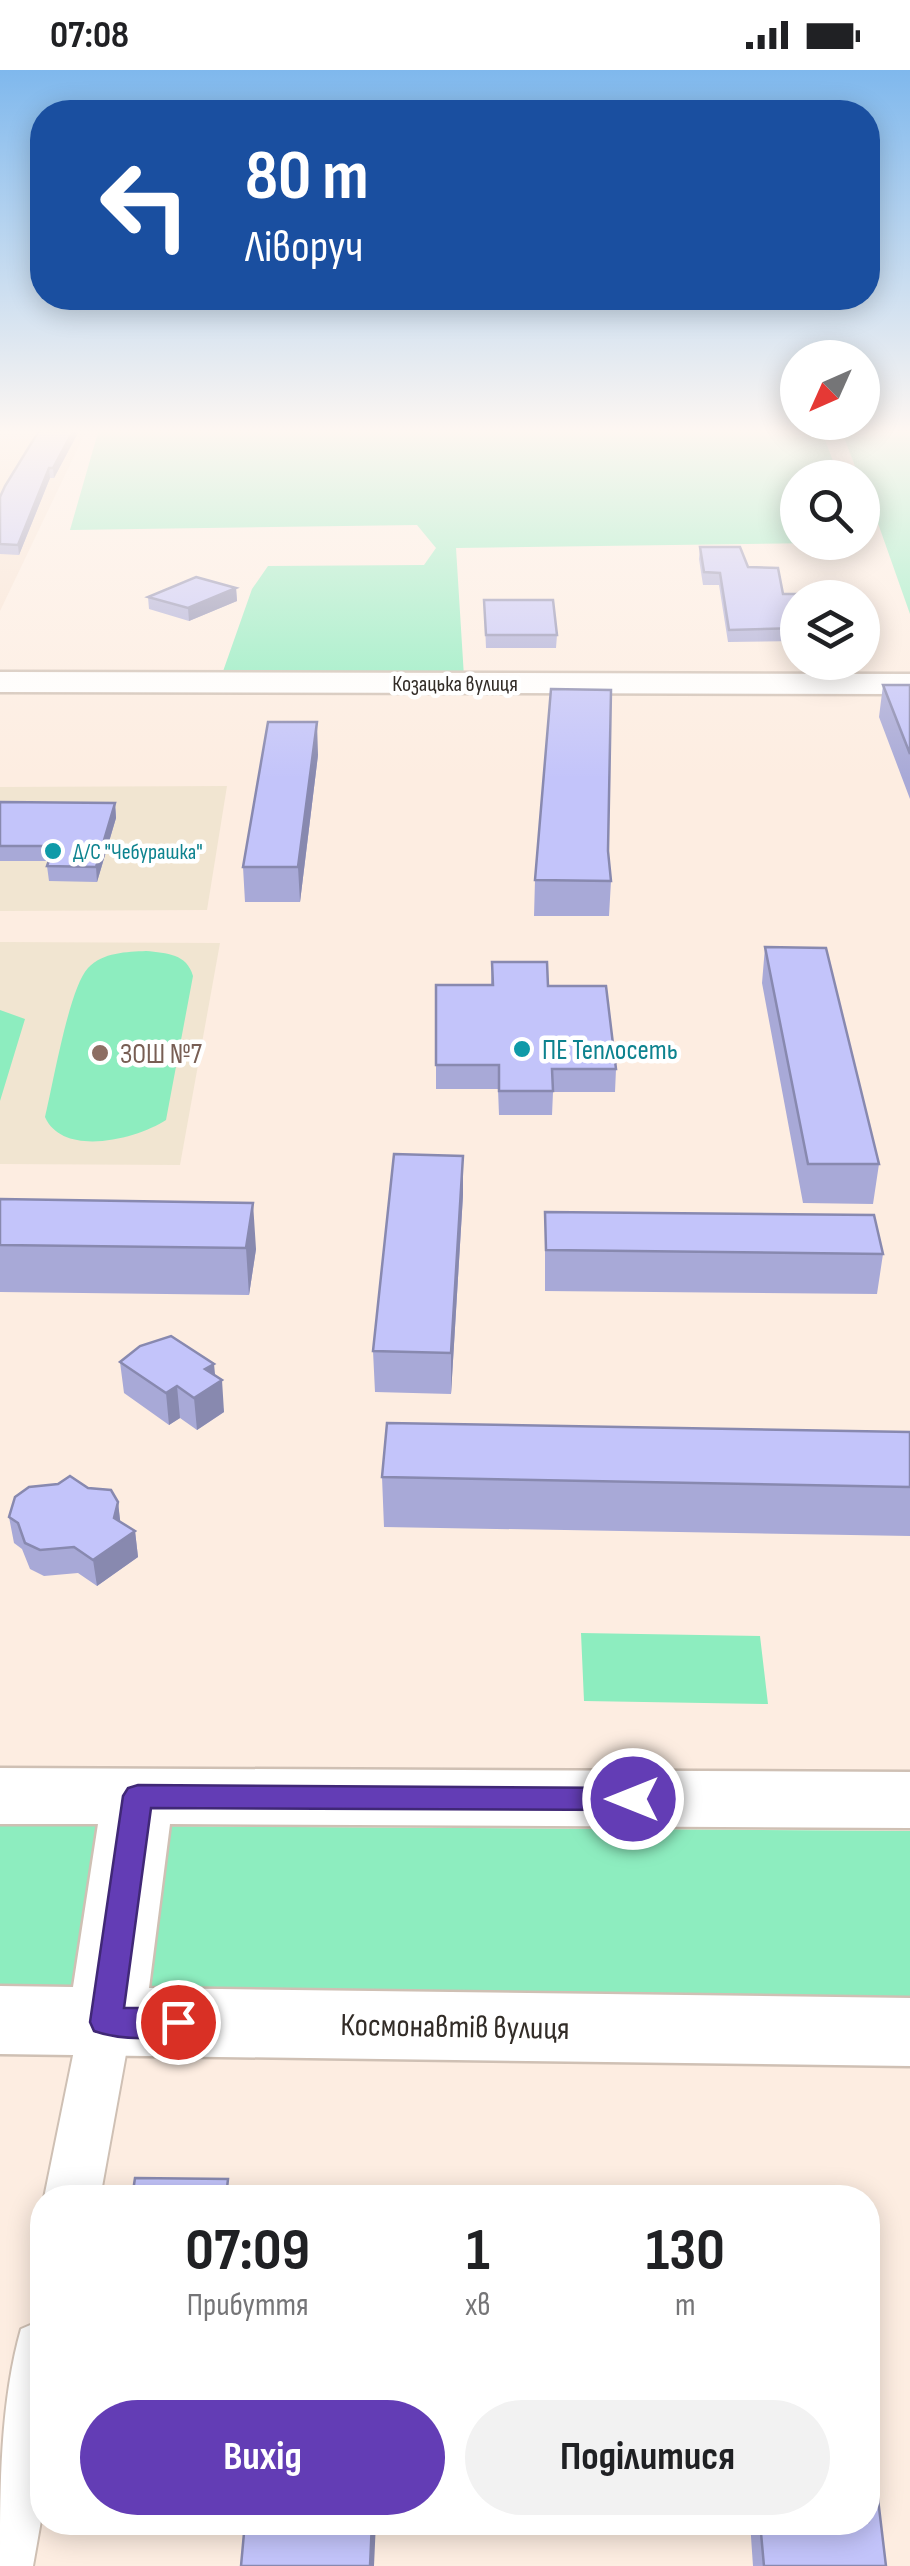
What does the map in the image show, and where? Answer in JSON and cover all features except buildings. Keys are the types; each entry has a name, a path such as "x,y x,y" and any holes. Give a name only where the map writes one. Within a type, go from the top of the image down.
{"street":[{"name":"Козацька вулиця","path":"0,682 910,684"},
{"path":"0,1796 910,1800"},
{"path":"75,2185 106,2022 138,1796"},
{"name":"Космонавтів вулиця","path":"0,2020 910,2032"},
{"path":"1,2566 30,2413"}],"shaded area":[{"path":"0,545 31,545 0,611"},
{"path":"227,786 207,910 0,911 0,787"},
{"name":"ЗОШ №7","path":"0,942 220,943 180,1165 0,1164"}],"green space":[{"path":"434,545 640,545 456,548 464,677 221,677 252,589 268,566 424,565"},
{"path":"886,545 910,545 910,614"},
{"path":"146,951 181,959 193,976 166,1120 120,1138 84,1141 67,1137 54,1130 45,1117 74,995 88,968 101,959"},
{"path":"0,1010 25,1019 0,1101"},
{"path":"581,1633 760,1636 768,1704 584,1701"},
{"path":"0,1825 910,1831 910,2001 0,1991"}],"place":[{"name":"Д/С \"Чебурашка\"","path":"53,851"},
{"name":"ПЕ Теплосеть","path":"522,1049"},
{"name":"ЗОШ №7","path":"100,1053"}],"route":[{"path":"178,2022 106,2022 138,1796 633,1799"}]}
